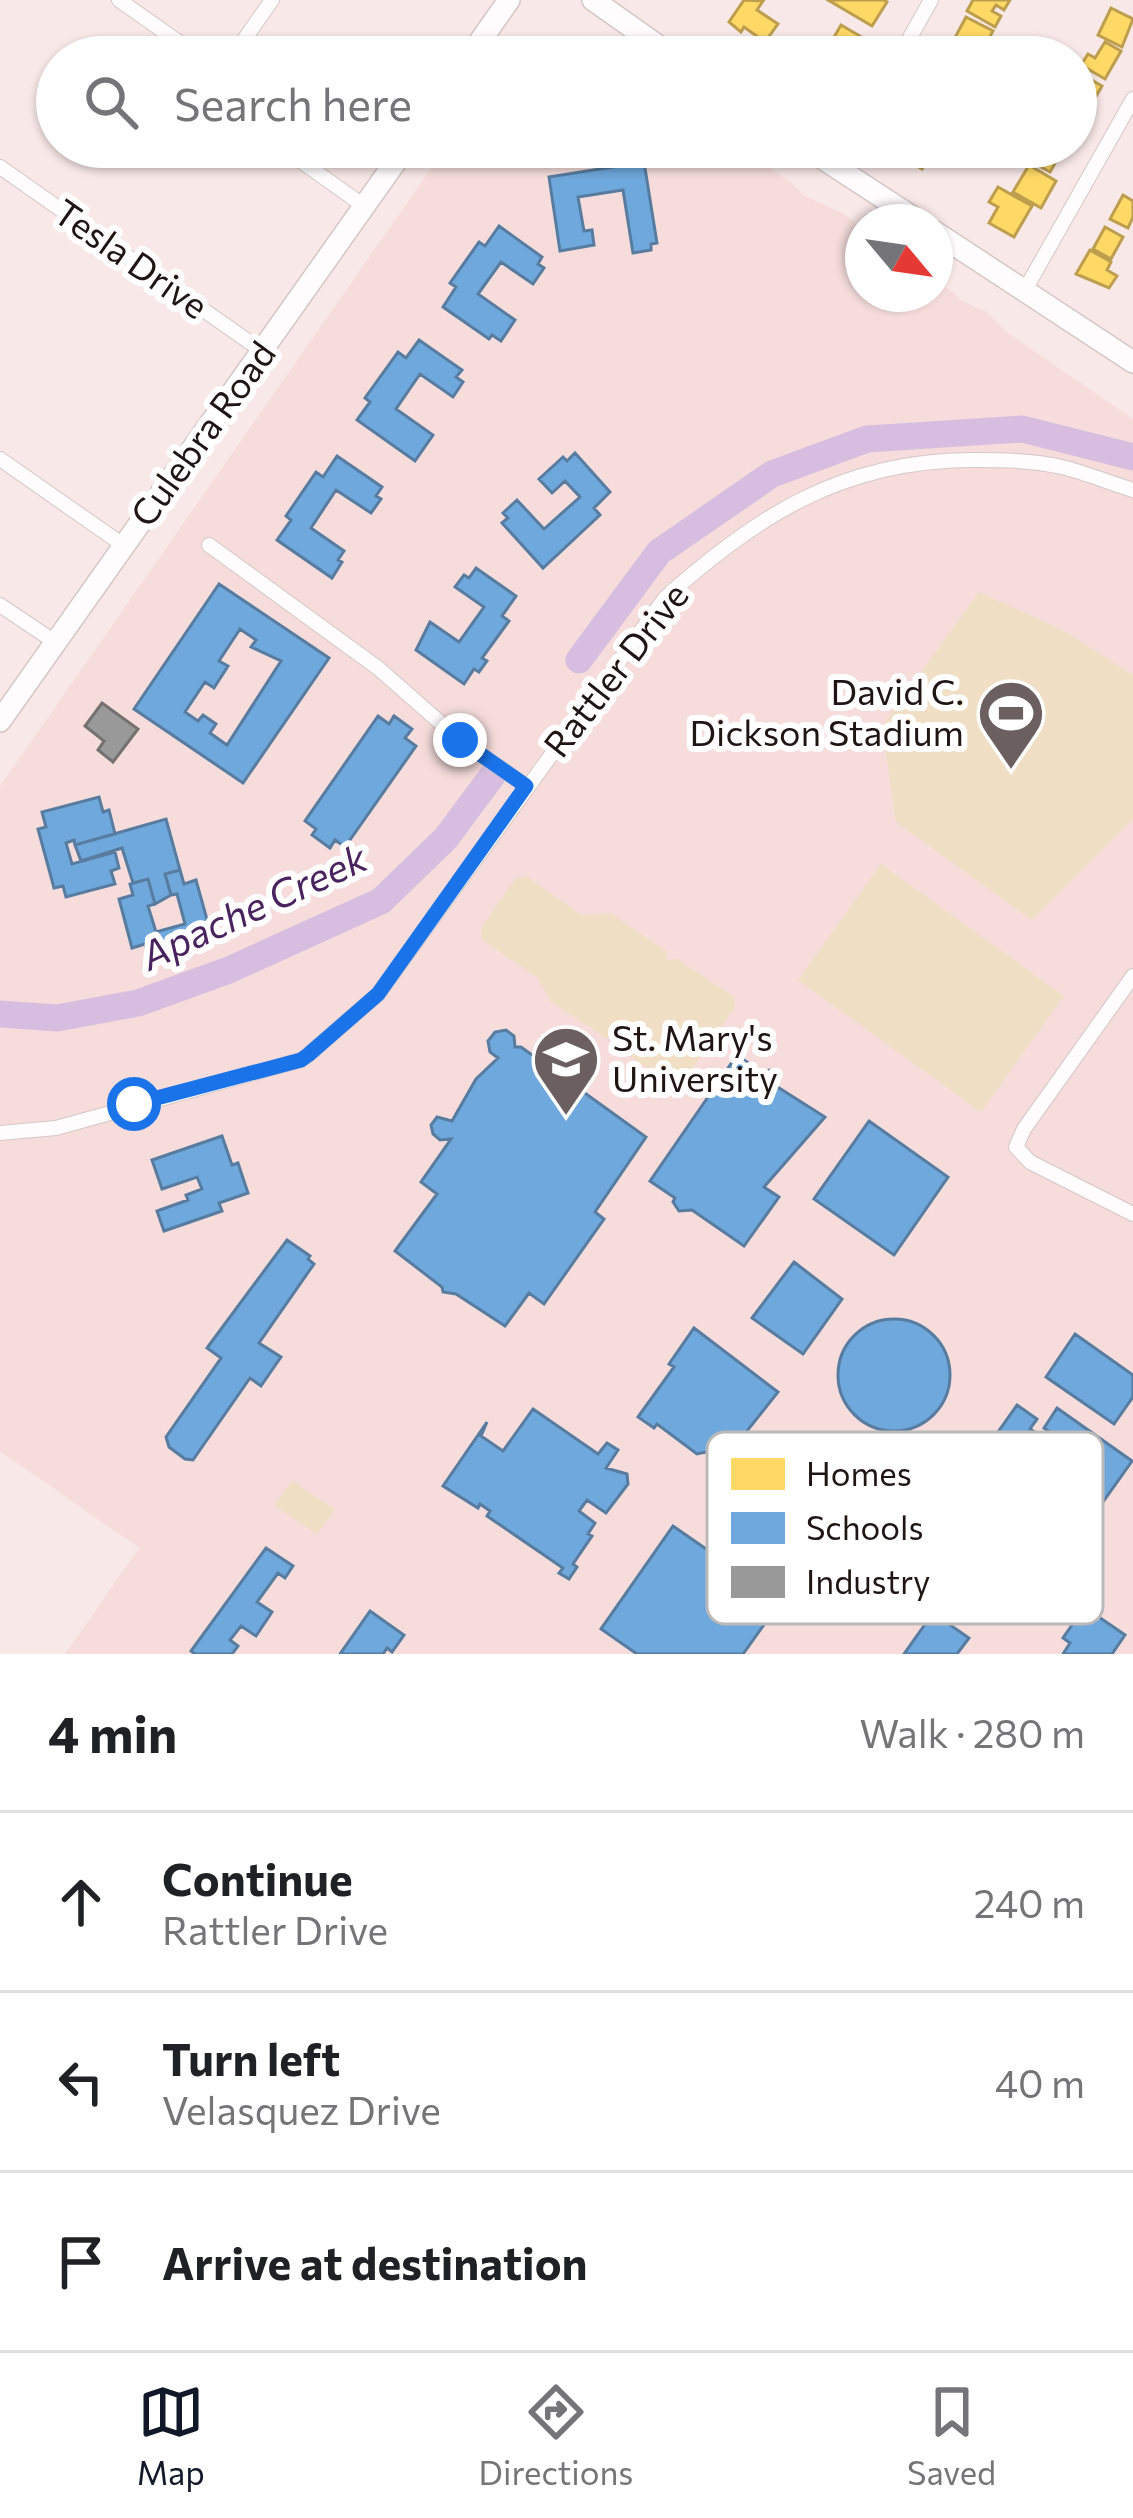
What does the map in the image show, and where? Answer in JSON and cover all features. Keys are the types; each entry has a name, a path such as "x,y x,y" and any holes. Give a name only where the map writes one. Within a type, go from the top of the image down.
{"main road":[{"path":"484,36 509,0"},
{"path":"593,0 644,36"},
{"name":"Culebra Road","path":"0,721 391,168"},
{"path":"836,168 892,204"},
{"path":"953,244 1133,362"}],"street":[{"path":"119,0 170,36"},
{"path":"247,36 272,0"},
{"path":"911,36 931,0"},
{"path":"1097,163 1133,99"},
{"name":"Tesla Drive","path":"0,167 262,350"},
{"path":"310,168 364,206"},
{"path":"1025,290 1094,168"},
{"path":"0,458 123,545"},
{"name":"Rattler Drive","path":"0,1133 56,1128 301,1060 378,994 665,598 719,549 768,515 817,489 934,460 1012,460 1060,467 1133,490"},
{"path":"209,545 378,668 460,740 526,786"},
{"path":"0,605 55,642"},
{"path":"1133,976 1016,1147 1041,1168 1133,1214"}],"shaded area":[{"name":"St. Mary's University","path":"431,168 769,168 803,195 845,215 845,312 953,312 953,293 987,312 1008,333 1133,419 1133,1654 65,1654 139,1548 0,1451 0,786"},
{"name":"David C. Dickson Stadium","path":"979,592 1064,631 1133,675 1133,819 1032,920 896,822 882,726"},
{"path":"881,864 1064,996 981,1112 798,980"},
{"path":"526,876 581,915 612,914 666,951 667,960 677,959 734,997 735,1007 682,1083 673,1086 617,1047 614,1037 606,1038 551,1002 538,978 482,940 481,928 515,879"},
{"path":"292,1481 335,1510 317,1534 274,1505"}],"building: Homes":[{"path":"744,0 763,1 757,10 778,24 769,36 757,36 729,22"},
{"path":"828,0 884,0 887,2 872,26"},
{"path":"973,0 1010,0 1004,10 996,5 992,11 1001,16 995,27 967,11"},
{"path":"1111,8 1133,19 1122,47 1098,35"},
{"path":"966,17 993,31 990,36 956,36"},
{"path":"841,25 860,36 835,36"},
{"path":"1105,42 1121,51 1105,79 1097,74 1097,55"},
{"path":"1027,168 1056,181 1041,208 1013,192"},
{"path":"998,187 1032,206 1014,237 989,223 998,207 989,202"},
{"path":"1123,195 1133,201 1128,228 1110,219"},
{"path":"1105,227 1123,237 1111,259 1093,249"},
{"path":"1090,250 1111,262 1107,270 1117,276 1109,288 1076,274"}],"building: Schools":[{"path":"606,168 645,168 657,243 651,244 651,250 633,253 623,190 578,197 584,231 592,230 594,245 560,251 549,177"},
{"path":"499,226 542,257 538,264 544,268 533,284 501,262 478,294 515,320 501,341 492,335 489,339 443,307 456,287 450,283 479,242 485,246"},
{"path":"419,340 462,370 456,377 463,382 453,397 420,374 396,409 433,435 415,461 357,420 370,402 365,398 398,352 406,358"},
{"path":"575,453 610,492 594,508 600,515 543,568 502,523 508,518 503,513 517,500 544,529 580,497 565,481 552,493 539,479 563,457 567,461"},
{"path":"337,456 382,487 376,496 381,499 371,513 336,490 311,528 344,551 332,578 277,540 291,520 286,516 316,472 323,477"},
{"path":"476,568 516,596 502,616 509,621 482,658 487,661 464,684 416,650 430,622 459,642 484,607 455,587"},
{"path":"219,584 329,658 243,783 134,709","holes":["240,629 256,640 251,647 281,661 227,745 210,733 216,724 203,715 198,721 185,712 205,682 214,688 228,666 219,661"]},
{"path":"378,716 389,724 394,716 412,729 405,738 416,746 345,847 335,840 330,848 312,835 316,829 305,821"},
{"path":"99,797 103,812 109,810 115,834 66,843 72,864 115,852 119,868 111,871 115,884 66,897 63,886 54,888 38,829 46,827 42,812"},
{"path":"166,819 180,870 165,874 171,895 155,904 148,879 133,883 122,848 81,861 75,845"},
{"path":"180,870 184,884 196,880 208,923 197,927 200,938 147,953 145,944 132,948 119,899 133,895 130,884 148,879 155,904 148,906 156,932 185,924 177,894 171,895 165,874"},
{"path":"506,1030 514,1036 515,1047 646,1137 595,1212 604,1219 544,1304 529,1293 505,1326 456,1294 443,1292 395,1251 437,1194 421,1182 451,1139 440,1140 431,1125 437,1117 452,1121 476,1079 498,1058 490,1052 488,1041 495,1032"},
{"path":"737,1055 761,1072 777,1074 776,1086 825,1117 764,1187 779,1197 744,1246 692,1210 679,1211 675,1198 650,1181"},
{"path":"869,1121 948,1177 894,1255 814,1199"},
{"path":"222,1136 248,1193 219,1203 222,1211 164,1231 157,1211 188,1200 186,1195 202,1189 197,1177 162,1189 152,1160"},
{"path":"287,1240 314,1264 259,1343 281,1357 261,1386 250,1378 193,1460 185,1459 169,1447 166,1437 221,1358 207,1348"},
{"path":"794,1262 842,1299 803,1354 752,1318"},
{"path":"894,1319 916,1323 934,1335 946,1353 950,1375 946,1397 934,1415 916,1427 894,1431 872,1427 854,1415 842,1397 838,1375 842,1353 854,1335 872,1323"},
{"path":"694,1328 778,1392 746,1432 707,1432 707,1452 697,1454 657,1424 654,1428 638,1417 674,1367 669,1364"},
{"path":"1075,1334 1133,1375 1133,1397 1114,1424 1046,1377"},
{"path":"1017,1405 1037,1419 1030,1429 1035,1432 998,1432"},
{"path":"1057,1408 1091,1432 1050,1432 1044,1428"},
{"path":"533,1409 598,1454 607,1443 618,1450 606,1468 627,1474 628,1484 606,1513 587,1500 579,1511 595,1523 569,1579 559,1573 563,1568 487,1516 490,1511 443,1486 487,1422 481,1436 503,1451"},
{"path":"1103,1441 1132,1461 1103,1502"},
{"path":"673,1526 707,1550 707,1624 765,1624 743,1654 637,1654 601,1629"},
{"path":"266,1548 293,1566 285,1578 278,1573 257,1602 272,1612 256,1636 241,1626 230,1640 238,1646 232,1654 195,1654 191,1651"},
{"path":"370,1611 404,1635 392,1652 387,1648 383,1654 340,1654"},
{"path":"1103,1620 1125,1635 1112,1654 1063,1654 1070,1643 1063,1638 1073,1624 1103,1624"},
{"path":"925,1624 949,1624 969,1638 957,1654 904,1654"}],"building: Industry":[{"path":"102,703 138,729 113,762 98,750 104,741 85,726"}],"waterway":[{"name":"Apache Creek","path":"579,660 659,552 772,474 867,439 1022,429 1133,457"},
{"name":"Apache Creek","path":"0,1014 57,1018 138,1003 229,970 381,901 446,838 492,776"}],"place":[{"name":"David C. Dickson Stadium","path":"1011,772"},
{"name":"St. Mary's University","path":"566,1118"}],"route":[{"path":"134,1104 301,1060 378,994 526,786 460,740"}]}
